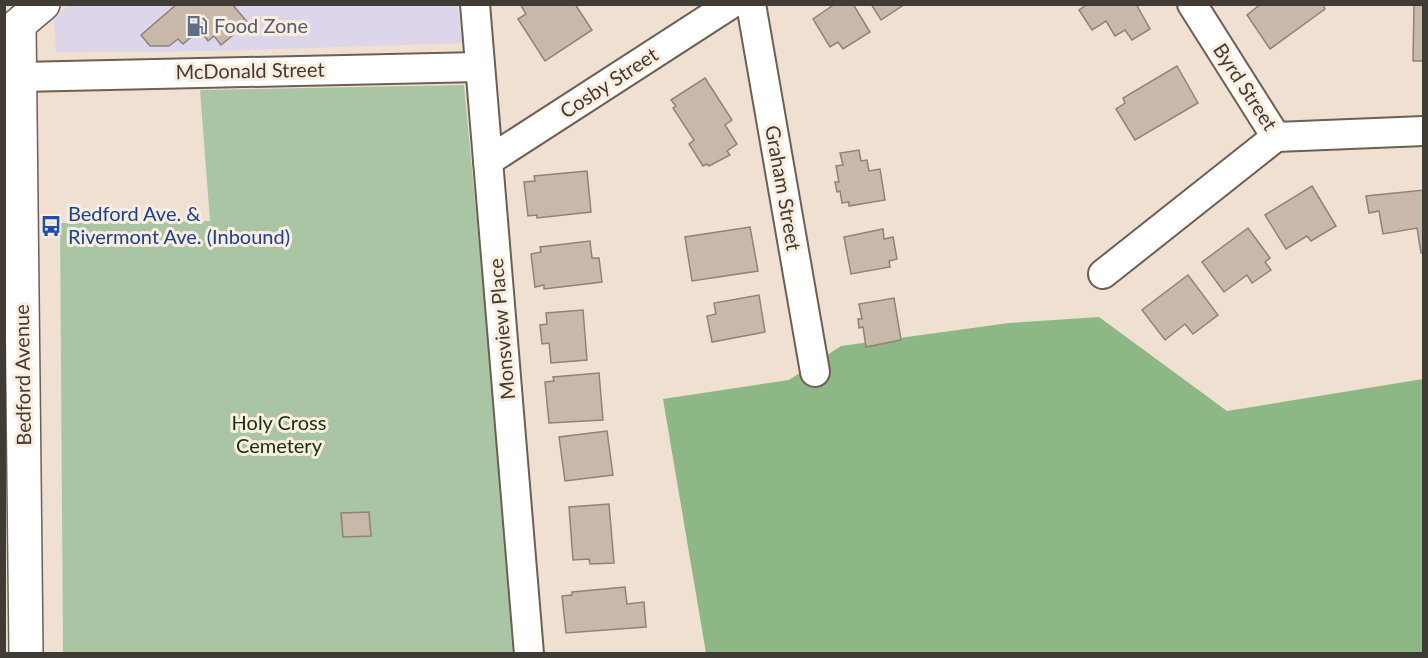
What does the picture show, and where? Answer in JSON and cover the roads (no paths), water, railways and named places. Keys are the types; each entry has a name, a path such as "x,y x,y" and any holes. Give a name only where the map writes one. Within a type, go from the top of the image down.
{"street":[{"path":"9,19 44,4"},
{"name":"Monsview Place","path":"475,4 530,654"},
{"name":"Cosby Street","path":"488,161 731,4"},
{"name":"Graham Street","path":"752,4 815,372"},
{"name":"Byrd Street","path":"1192,4 1276,137 1424,131"},
{"name":"Bedford Avenue","path":"9,19 20,77 26,654"},
{"name":"McDonald Street","path":"20,77 480,67"},
{"path":"1103,274 1276,137"}],"place":[{"name":"Food Zone","path":"197,26"},
{"name":"Bedford Ave. & Rivermont Ave. (Inbound)","path":"51,226"}],"park label":[{"name":"Holy Cross Cemetery","path":"279,434"}]}
